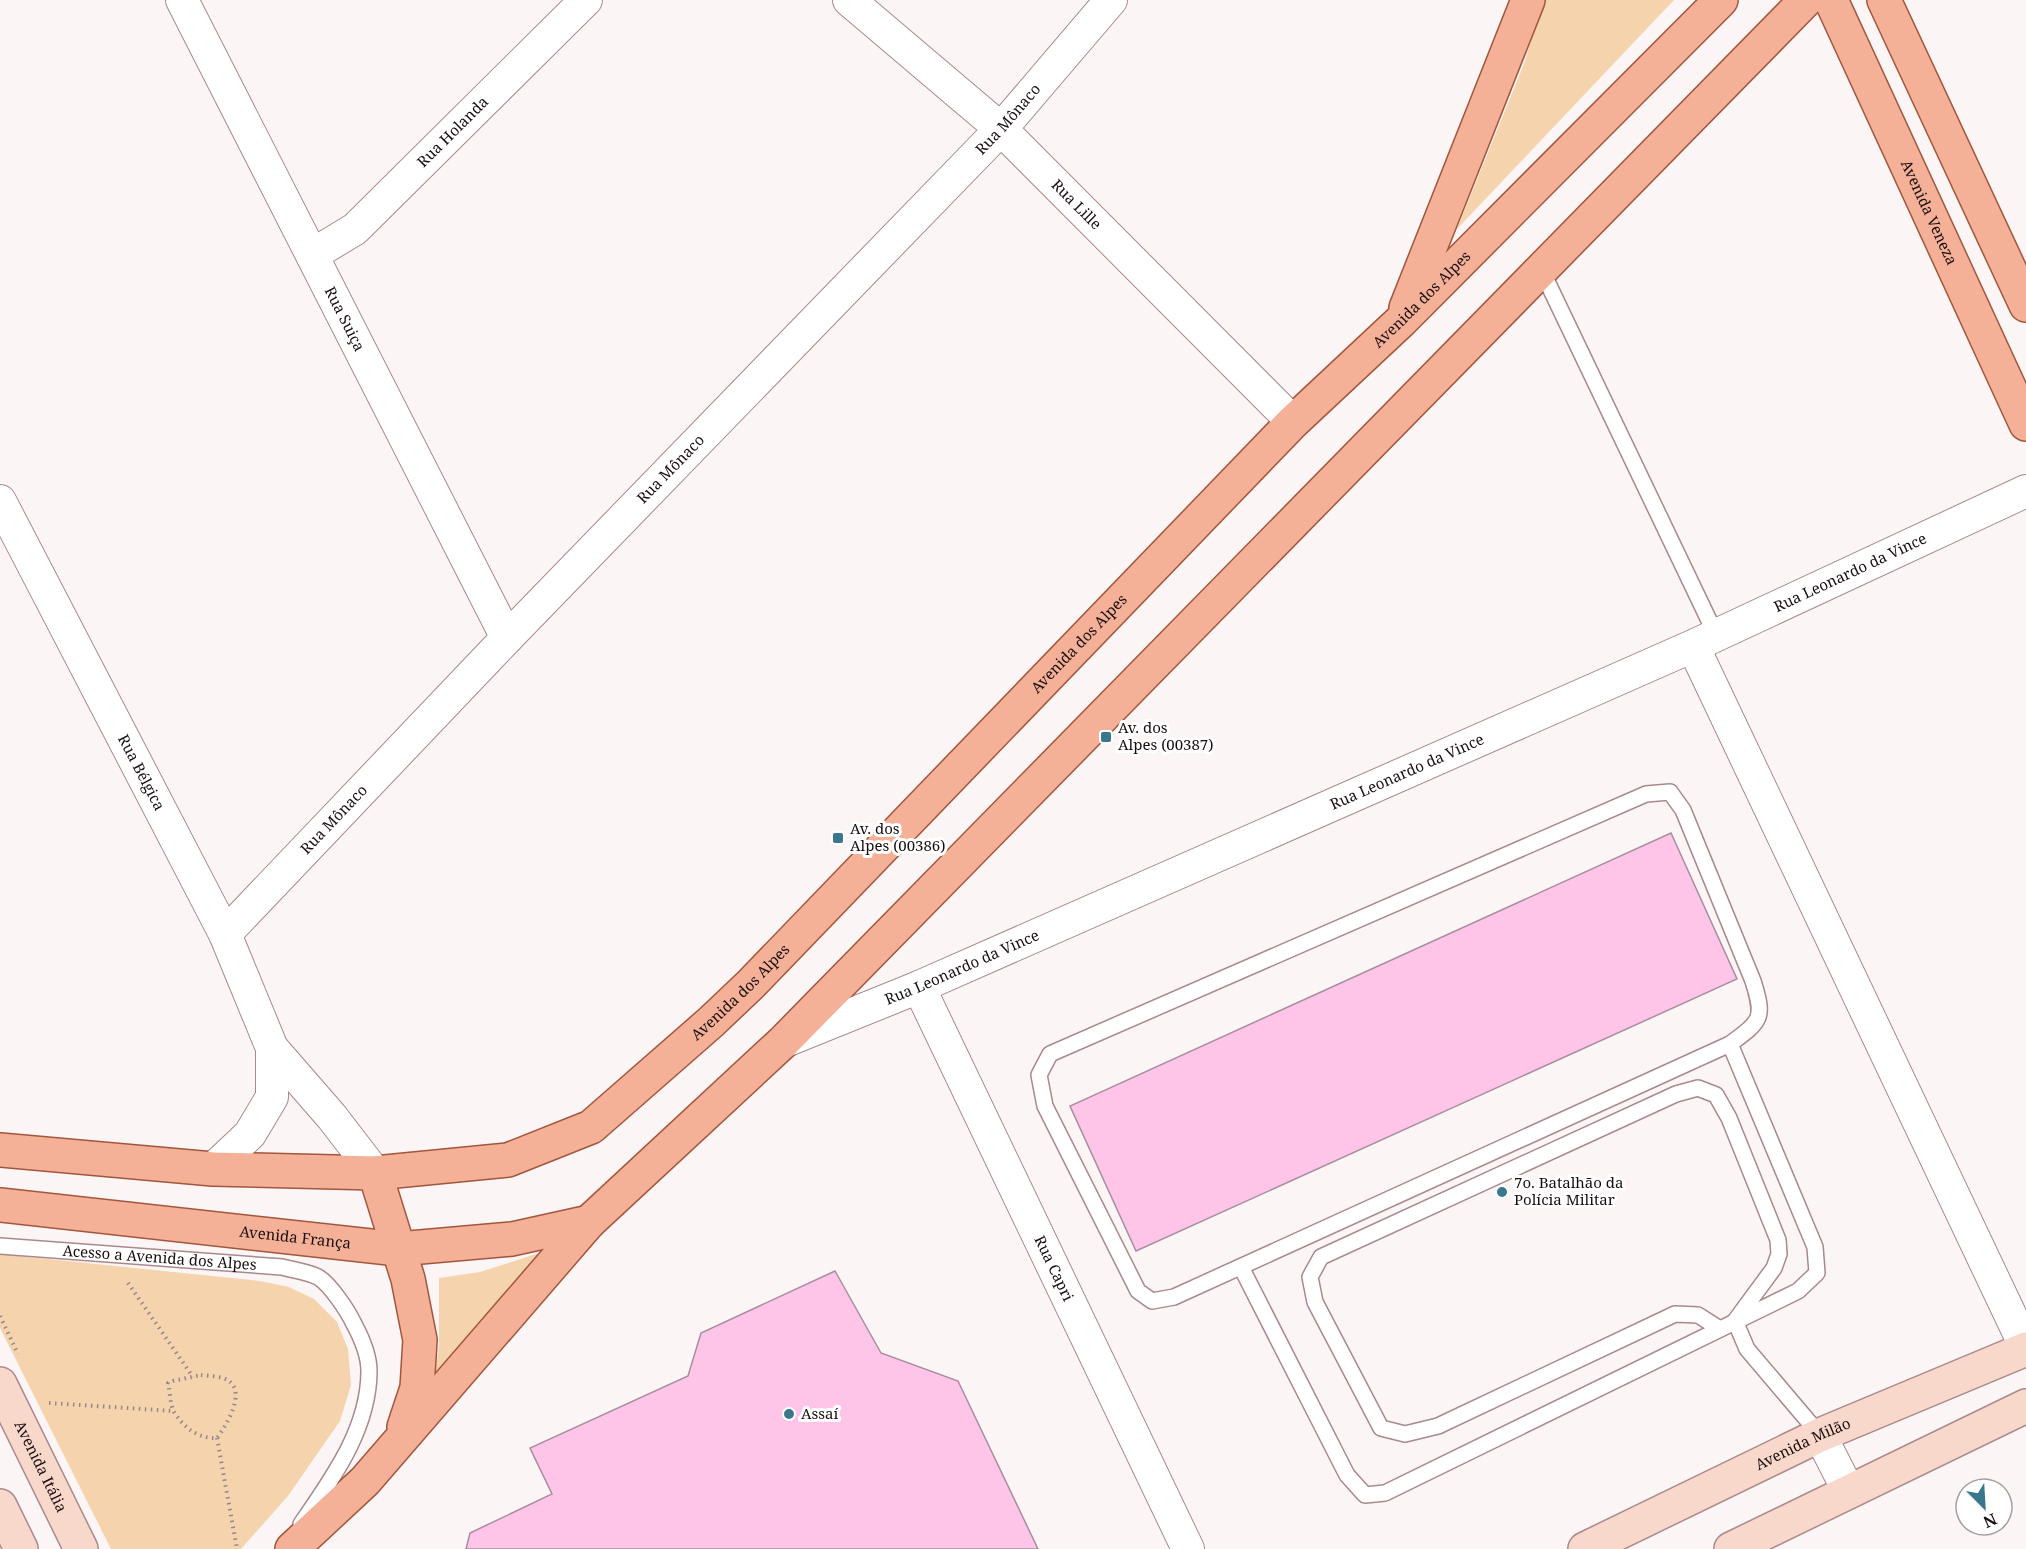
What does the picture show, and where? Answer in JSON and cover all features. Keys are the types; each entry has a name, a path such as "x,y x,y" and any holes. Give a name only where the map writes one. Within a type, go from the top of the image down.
{"main road":[{"path":"1401,321 1528,0"},
{"name":"Avenida dos Alpes","path":"375,1173 508,1160 591,1127 751,984 1293,422 1401,321 1721,0"},
{"path":"292,1549 365,1481 589,1222 783,1042 1806,0"},
{"name":"Avenida Veneza","path":"1831,0 2026,424"},
{"path":"1884,0 2026,305"},
{"path":"0,1150 213,1168 375,1173 408,1280 420,1340 417,1388 400,1441"},
{"name":"Avenida França","path":"0,1205 398,1249 512,1239 589,1222"},
{"name":"Avenida Milão","path":"1585,1549 1820,1435 2026,1349"},
{"name":"Avenida Itália","path":"0,1384 81,1549"},
{"path":"1731,1549 2026,1406"},
{"path":"0,1506 21,1549"}],"street":[{"name":"Rua Suiça","path":"182,0 507,638"},
{"name":"Rua Holanda","path":"312,255 355,229 586,0"},
{"name":"Rua Lille","path":"849,0 1001,129 1293,422"},
{"name":"Rua Mônaco","path":"225,934 507,638 1001,129 1111,0"},
{"name":"Rua Leonardo da Vince","path":"783,1042 920,987 1704,640 2026,491"},
{"name":"Rua Bélgica","path":"0,501 225,934 272,1048 332,1117 375,1173"},
{"path":"1704,640 2026,1349"},
{"name":"Rua Capri","path":"920,987 1188,1549"},
{"name":"Rua Bélgica","path":"213,1168 250,1134 272,1097 272,1048"},
{"path":"1820,1435 1849,1492"}],"lane":[{"path":"1542,271 1704,640"},
{"path":"1670,792 1683,810 1753,981 1761,1006 1755,1025 1730,1044 1241,1267 1173,1297 1152,1301 1138,1291 1046,1106 1039,1075 1050,1054 1646,794 1670,792"},
{"path":"1241,1267 1347,1475 1365,1495 1385,1493 1798,1291 1817,1273 1815,1247 1730,1044"},
{"path":"1720,1329 1698,1315 1675,1314 1438,1426 1405,1434 1381,1428 1315,1302 1310,1277 1321,1257 1676,1094 1698,1088 1716,1095 1729,1118 1778,1240 1779,1254 1774,1268 1735,1321"},
{"name":"Acesso a Avenida dos Alpes","path":"0,1246 282,1267 319,1277 346,1306 360,1337 369,1370 366,1398 353,1442 329,1484 283,1549"},
{"path":"1735,1321 1747,1349 1820,1435"}],"path":[{"path":"109,1255 193,1377"},
{"path":"217,1438 197,1436 174,1411 168,1383 201,1375 222,1378 234,1386 236,1394 231,1413 217,1438 237,1549"},
{"path":"41,1402 174,1411"}],"shaded area":[{"path":"1543,0 1674,0 1457,229 1524,64"},
{"path":"549,1250 428,1388 436,1366 439,1348 439,1278 480,1272"},
{"path":"0,1254 260,1281 289,1287 314,1299 337,1322 348,1349 351,1385 340,1421 288,1496 241,1549 111,1549 0,1328"}],"building":[{"path":"1671,833 1737,979 1136,1251 1070,1106"},
{"name":"Assaí","path":"835,1271 881,1353 958,1381 1038,1549 466,1549 470,1533 552,1494 530,1448 688,1376 701,1333"}],"place":[{"name":"Av. dos Alpes (00387)","path":"1106,737"},
{"name":"Av. dos Alpes (00386)","path":"838,838"},
{"name":"7o. Batalhão da Polícia Militar","path":"1502,1192"},
{"name":"Assaí","path":"789,1414"}]}
